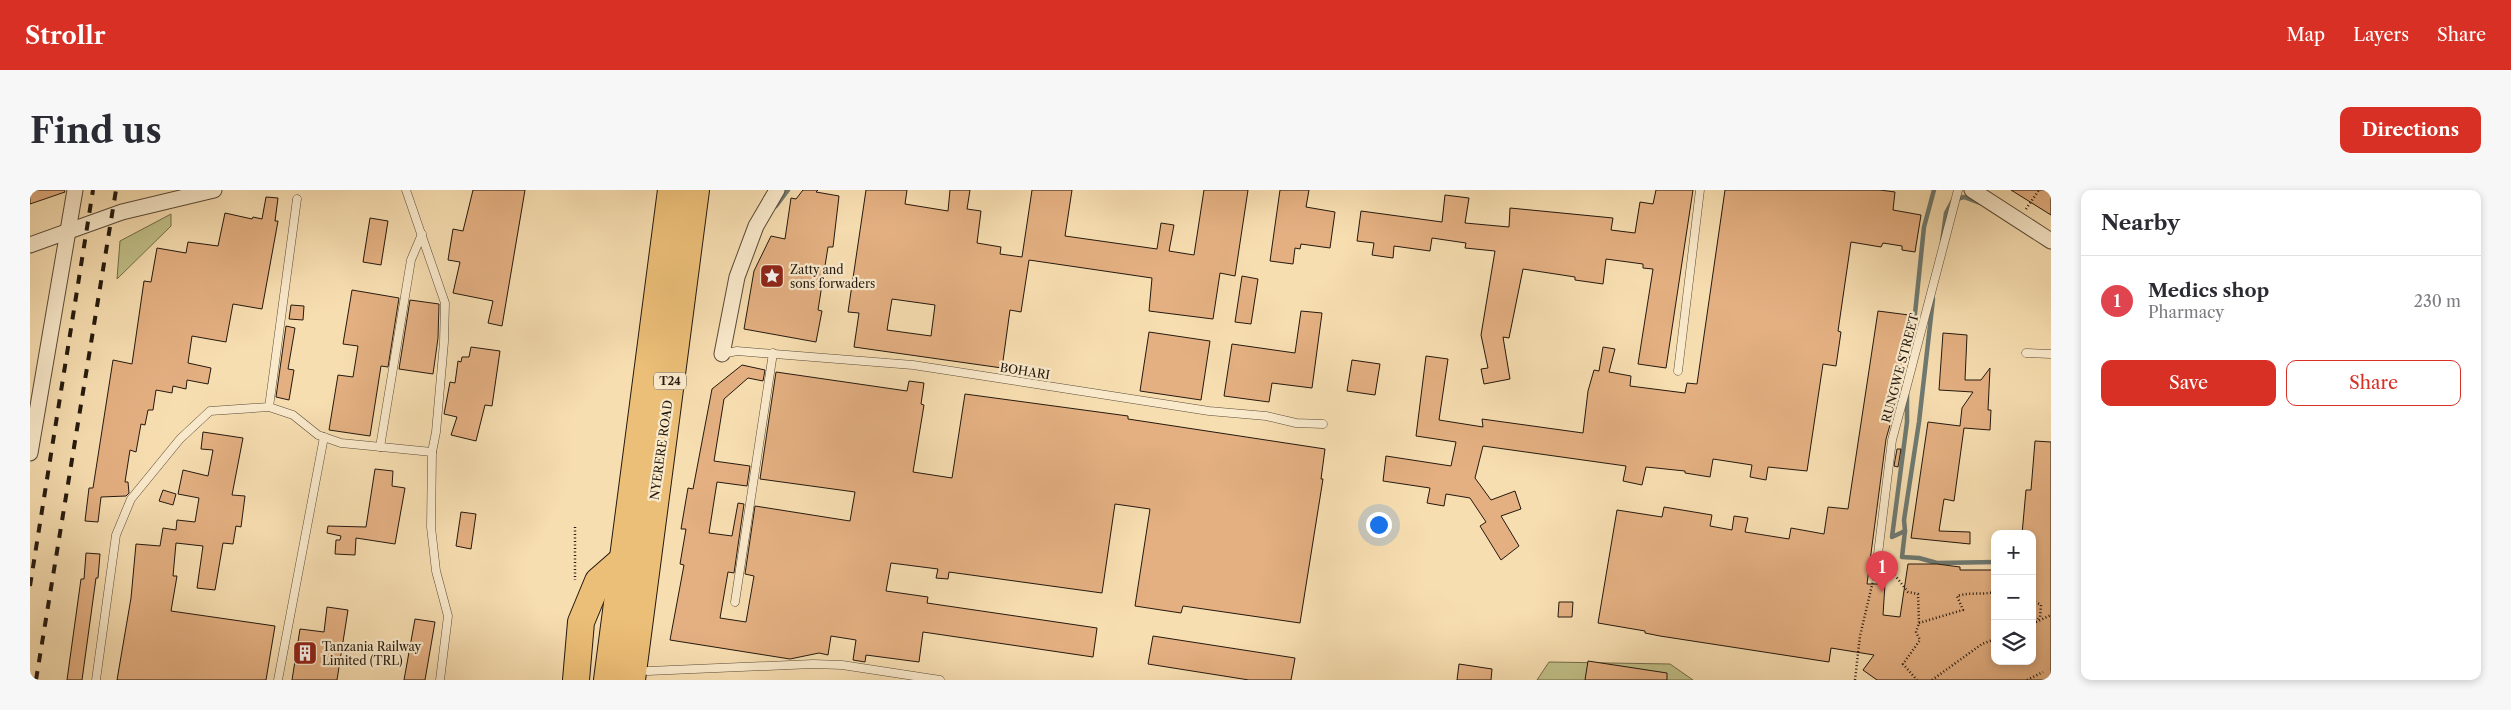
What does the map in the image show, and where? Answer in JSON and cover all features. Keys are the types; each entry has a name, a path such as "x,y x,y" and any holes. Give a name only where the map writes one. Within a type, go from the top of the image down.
{"highway":[{"name":"NYERERE ROAD","path":"608,680 615,611 670,190"},
{"name":"NYERERE ROAD","path":"640,676 696,190"},
{"path":"576,680 581,622 598,581 622,560"}],"street":[{"path":"30,453 75,190"},
{"path":"30,245 122,212 214,190"},
{"path":"722,354 737,277 756,226 777,190"},
{"path":"1972,190 2051,242"}],"lane":[{"path":"406,190 445,303 444,342 436,432 432,452 431,527 436,571 448,616 440,680"},
{"path":"1678,370 1700,190"},
{"name":"RUNGWE STREET","path":"1878,554 1898,415 1908,385 1958,190"},
{"path":"269,407 297,199"},
{"path":"380,447 411,260 422,234"},
{"name":"BOHARI","path":"722,354 737,351 773,353 913,365 1209,411 1266,416 1296,423 1324,424"},
{"path":"735,602 773,353"},
{"path":"2026,353 2051,354"},
{"path":"96,680 116,535 131,499 180,439 210,411 269,407 293,415 318,435 341,443 432,452"},
{"path":"278,680 324,437"},
{"path":"640,676 813,664 842,665 940,680"}],"path":[{"path":"2017,220 2039,190"},
{"path":"1855,680 1860,636 1878,560 1884,560 1908,592 1918,594 1919,623 1916,632 1920,640 1902,664 1917,680"},
{"path":"1919,623 1963,610 1957,596 1971,592 1982,595 1991,593"},
{"path":"2036,602 2041,605 2040,617 2036,620"},
{"path":"2036,622 2051,615"},
{"path":"1932,680 1982,644 1991,641"},
{"path":"2027,680 2043,672"}],"shaded area":[{"path":"171,214 171,226 117,279 120,241"},
{"path":"1549,662 1670,664 1693,680 1537,680"}],"building":[{"path":"30,190 64,190 65,192 30,204"},
{"path":"473,190 525,190 502,326 488,323 493,301 453,293 460,262 448,260 453,229 463,231"},
{"path":"803,190 818,190 816,192 839,196 833,247 828,247 818,310 822,311 816,342 744,329 754,271 771,236 785,239 791,198 796,199"},
{"path":"866,190 907,190 905,204 948,211 950,190 970,190 967,209 981,211 977,243 1001,247 1000,254 1022,257 1032,190 1072,190 1065,236 1157,249 1161,223 1174,225 1169,251 1194,255 1204,190 1248,190 1235,276 1220,273 1213,319 1149,311 1152,278 1029,260 1021,312 1010,310 1002,368 854,347 859,313 848,312","holes":["892,299 935,305 931,336 887,330"]},
{"path":"1280,190 1309,190 1306,207 1335,212 1330,248 1301,244 1300,249 1295,248 1293,264 1270,261"},
{"path":"1656,190 1693,190 1666,368 1638,364 1653,269 1643,268 1643,264 1606,259 1603,284 1575,280 1575,277 1523,269 1509,338 1503,337 1510,379 1484,384 1481,369 1488,368 1481,335 1495,251 1465,248 1466,243 1432,238 1430,251 1394,246 1393,258 1372,255 1374,243 1357,241 1361,211 1442,222 1445,195 1469,198 1465,223 1509,227 1510,208 1613,218 1611,230 1635,233 1640,202 1653,204"},
{"path":"1725,190 1880,190 1895,192 1893,210 1921,215 1915,252 1902,250 1902,246 1883,243 1881,247 1851,242 1838,331 1841,332 1836,366 1823,364 1807,471 1768,467 1766,480 1750,477 1752,465 1713,459 1710,477 1685,473 1685,471 1646,467 1642,485 1623,481 1626,466 1483,446 1475,478 1491,500 1515,491 1521,509 1501,516 1519,546 1501,560 1480,526 1486,522 1470,498 1446,494 1444,506 1427,503 1430,488 1383,481 1386,456 1451,466 1456,442 1416,436 1426,356 1448,359 1439,420 1483,427 1482,419 1583,433 1588,391 1594,370 1599,371 1603,347 1615,349 1609,372 1631,376 1630,386 1685,393 1687,383 1697,384"},
{"path":"2011,190 2051,190 2051,215"},
{"path":"266,197 278,198 275,221 278,221 262,309 233,304 226,342 192,336 188,363 211,368 208,384 187,380 186,389 173,386 172,393 156,390 153,410 148,410 145,425 141,424 136,452 130,450 125,482 128,482 129,493 126,496 101,497 98,522 85,521 89,488 93,488 113,360 132,364 144,281 151,282 157,248 186,253 188,242 218,246 225,213 252,219 253,217 262,219"},
{"path":"370,218 388,221 381,265 363,262"},
{"path":"1242,276 1258,279 1251,324 1235,322"},
{"path":"352,290 399,298 388,367 381,366 370,436 329,430 338,375 353,377 358,346 343,344"},
{"path":"410,300 439,304 438,338 433,374 399,369"},
{"path":"291,305 304,306 303,320 289,319"},
{"path":"1301,311 1322,313 1312,388 1272,383 1269,402 1224,396 1232,344 1295,353"},
{"path":"1878,311 1909,315 1895,407 1886,439 1867,584 1885,584 1883,615 1900,617 1908,564 1937,564 1960,567 1960,570 1991,570 1991,665 2036,665 2036,530 2022,530 2026,490 2031,490 2035,441 2051,442 2051,680 1877,680 1863,670 1874,655 1831,648 1829,662 1660,636 1645,633 1645,631 1598,623 1617,510 1662,517 1664,507 1712,515 1710,526 1732,530 1734,516 1748,518 1745,532 1789,539 1791,528 1824,534 1828,507 1848,509"},
{"path":"286,326 295,328 288,369 294,370 289,400 276,397"},
{"path":"1149,332 1210,341 1201,400 1140,391"},
{"path":"1943,333 1967,335 1965,380 1981,380 1990,368 1988,410 1991,410 1990,430 1964,428 1954,501 1944,499 1939,531 1970,532 1970,544 1911,538 1928,422 1960,426 1962,408 1973,392 1939,390"},
{"path":"471,347 500,351 492,406 485,405 476,441 451,435 457,417 444,414 450,382 455,383 458,361 461,362 462,357 469,357"},
{"path":"1352,360 1380,364 1375,395 1347,391"},
{"path":"742,365 765,370 763,381 748,378 724,399 714,461 750,466 747,486 717,482 709,533 732,536 738,503 744,504 734,573 728,572 720,618 746,622 754,576 745,574 755,506 850,521 855,492 760,479 776,372 907,391 909,381 924,383 921,404 924,405 913,472 952,478 965,394 1128,416 1128,419 1325,449 1321,479 1323,479 1300,623 1183,606 1181,613 1135,606 1150,509 1115,504 1102,593 949,572 948,579 936,578 938,569 891,563 886,591 928,597 927,603 1097,628 1093,657 923,632 919,662 866,655 865,662 853,660 856,640 831,636 828,655 819,653 790,659 670,640 684,565 680,564 686,529 681,529 688,488 693,489 712,389"},
{"path":"203,432 243,438 232,495 245,496 241,527 236,526 233,544 223,543 215,590 197,588 203,546 176,543 173,576 177,576 171,611 275,626 266,680 117,680 131,598 136,544 160,546 163,528 176,530 177,520 195,522 199,498 178,494 183,470 208,476 213,450 201,449"},
{"path":"1897,449 1901,449 1898,467 1894,466"},
{"path":"375,469 393,471 392,486 405,488 395,544 356,538 355,555 335,554 336,540 340,540 341,536 327,533 328,526 366,527"},
{"path":"163,490 176,494 173,505 159,501"},
{"path":"461,512 476,514 471,549 456,546"},
{"path":"86,553 100,554 98,578 96,578 82,680 67,680 81,579 84,579"},
{"path":"1559,602 1573,602 1572,617 1558,617"},
{"path":"327,607 348,610 337,680 292,680 300,629 324,632"},
{"path":"415,619 435,622 425,680 404,680"},
{"path":"1153,636 1295,658 1291,680 1249,680 1148,664"},
{"path":"1588,661 1667,673 1667,680 1585,680"},
{"path":"1459,664 1492,669 1491,680 1457,680"}],"waterway":[{"path":"776,206 788,190"},
{"path":"1910,362 1924,227 1934,190"},
{"path":"1942,242 1946,213 1953,200 1964,197 1980,203"},
{"path":"1933,299 1919,422 1904,520 1905,531 1902,557 1919,558 1937,563 1991,562"},
{"path":"1905,531 1892,537 1907,422 1907,394"}],"railway":[{"path":"30,586 93,190"},
{"path":"36,680 116,190"}],"place":[{"name":"Zatty and sons forwaders","path":"772,276"},
{"name":"Medics shop","path":"1882,592"},
{"name":"Tanzania Railway Limited (TRL)","path":"305,653"}]}
